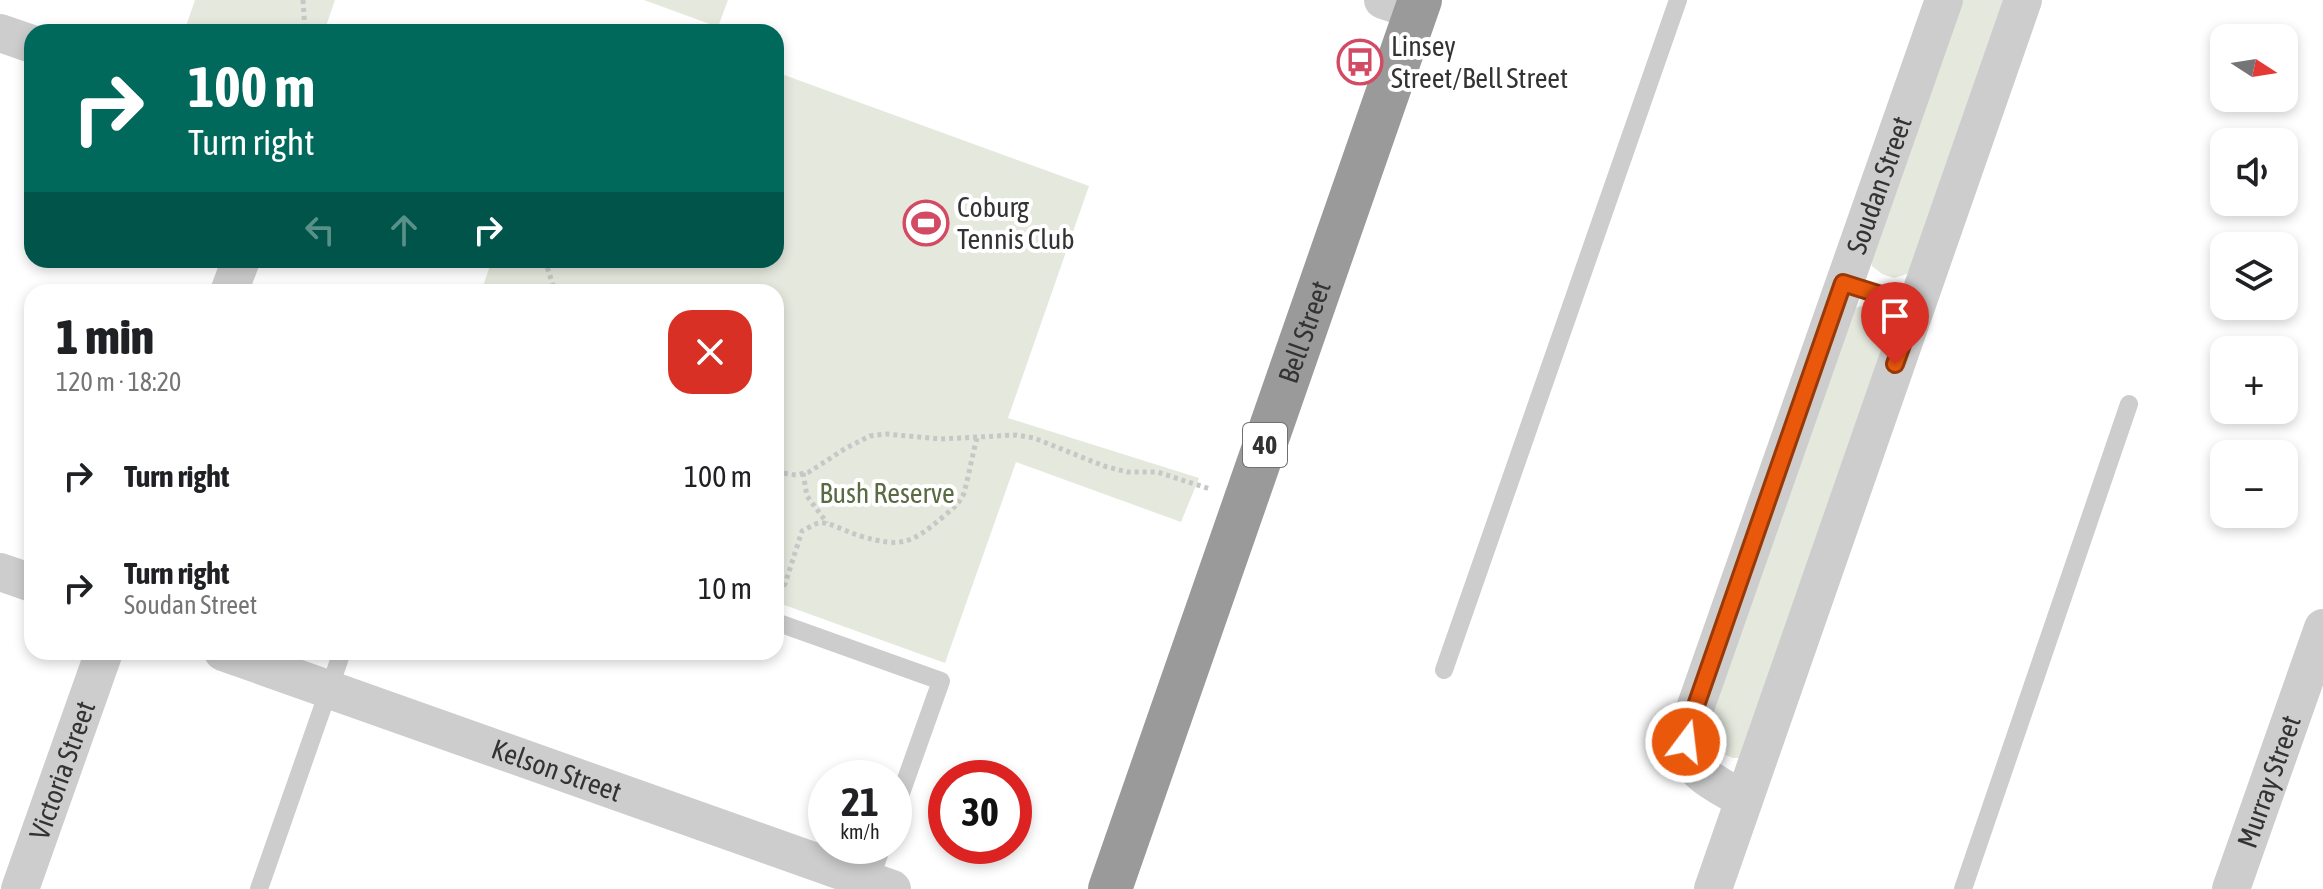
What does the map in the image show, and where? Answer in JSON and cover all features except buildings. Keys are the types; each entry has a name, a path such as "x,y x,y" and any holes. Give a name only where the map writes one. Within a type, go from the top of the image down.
{"highway":[{"name":"Bell Street","path":"1110,889 1245,502 1407,4"}],"street":[{"name":"Soudan Street","path":"1744,800 1700,772 1688,758 1686,742 1692,717 1944,0"},
{"path":"1713,889 2023,0"},
{"path":"0,33 24,41"},
{"path":"0,572 24,580"},
{"name":"Murray Street","path":"2231,889 2323,628"},
{"name":"Victoria Street","path":"20,889 101,660"},
{"name":"Kelson Street","path":"245,660 876,886"}],"lane":[{"path":"1444,670 1678,0"},
{"path":"1843,283 1916,306"},
{"path":"1963,889 2129,404"},
{"path":"784,625 941,681 912,762"},
{"path":"264,888 339,660"},
{"path":"876,886 879,864"}],"path":[{"path":"303,0 304,24"},
{"path":"784,473 809,472 870,436 886,434 941,439 1016,435 1034,438 1104,466 1127,472 1157,472 1245,502"},
{"path":"784,585 802,531 819,523 870,539 898,542 920,536 958,503 977,438"},
{"path":"803,473 807,496 827,523"}],"green space":[{"path":"195,0 335,0 327,24 187,24"},
{"path":"644,0 728,0 719,24 710,24"},
{"path":"1961,0 2008,0 1918,258 1907,274 1894,278 1872,266 1869,252"},
{"name":"Bush Reserve","path":"784,75 1089,186 1008,418 1199,478 1181,522 1016,462 945,663 784,605 784,284 484,284 489,268 784,268"},
{"path":"1868,305 1883,313 1892,327 1743,758 1733,758 1715,751 1707,733 1708,715 1848,317 1857,307"}],"place":[{"name":"Linsey Street/Bell Street","path":"1360,62"},
{"name":"Coburg Tennis Club","path":"926,223"}],"route":[{"path":"1686,742 1692,717 1843,283 1916,306 1895,364"}]}
